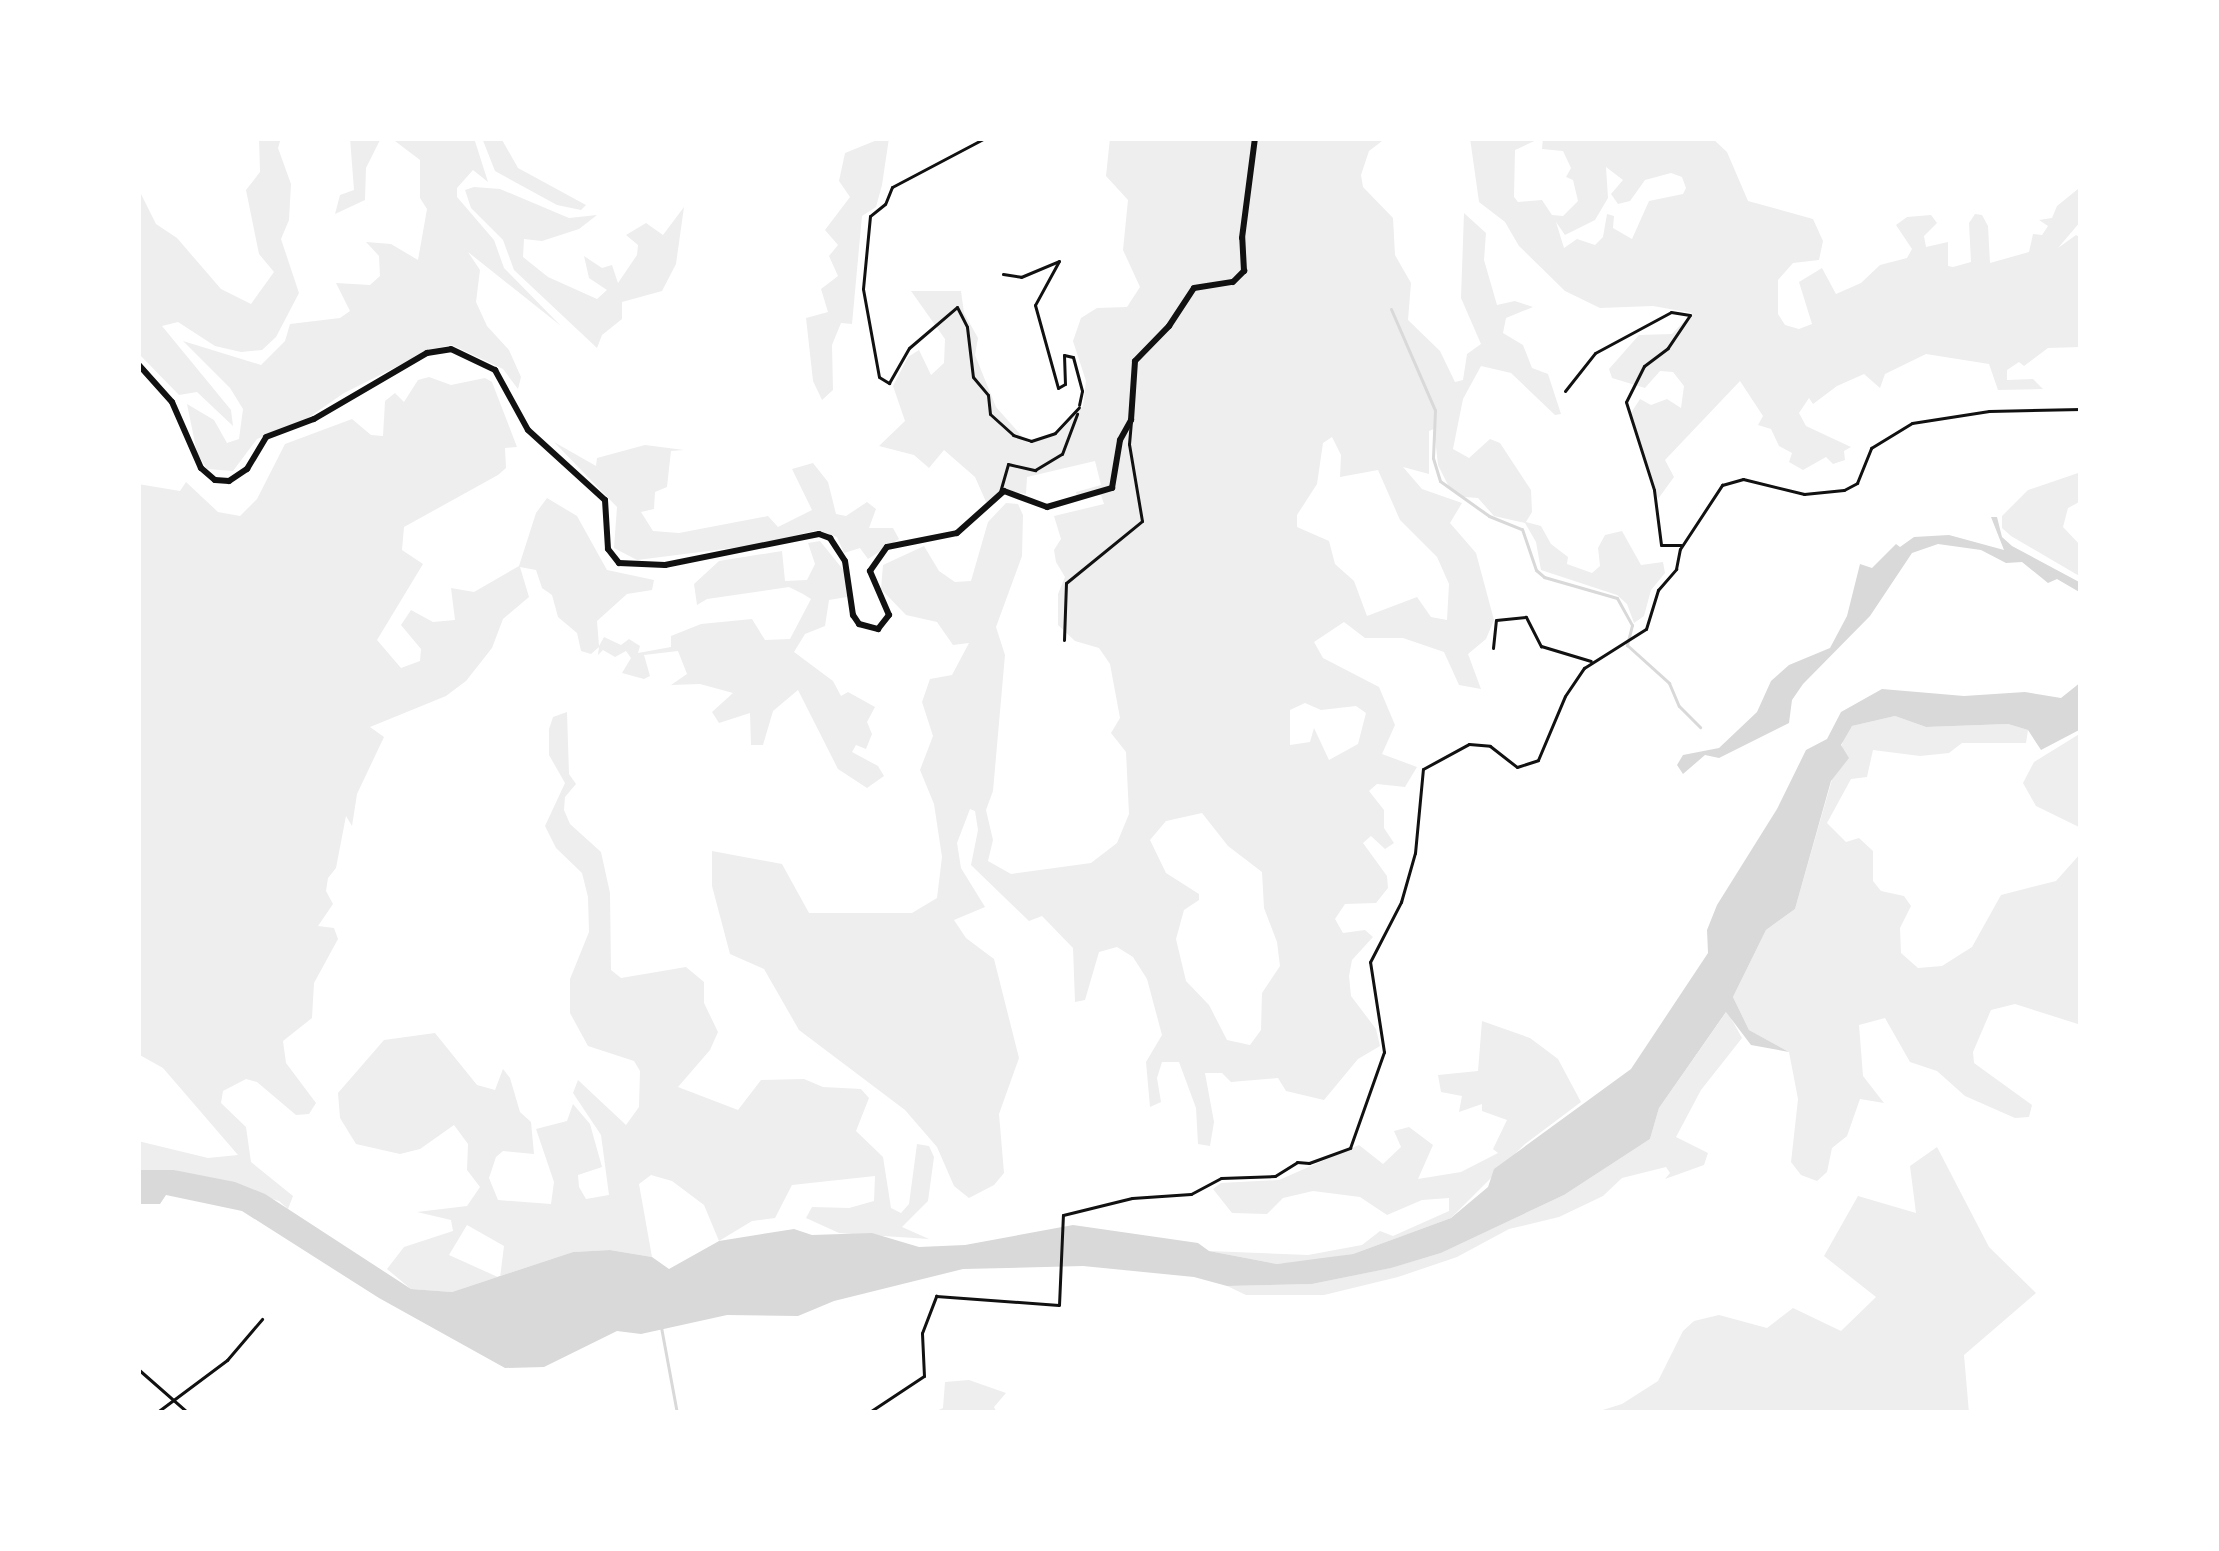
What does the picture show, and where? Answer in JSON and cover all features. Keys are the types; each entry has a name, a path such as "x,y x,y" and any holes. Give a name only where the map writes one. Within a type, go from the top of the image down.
{"highway":[{"path":"138,364 172,402 201,468 215,479 229,481 247,469 266,436 314,419 427,353 451,350 495,370 528,430 602,497 608,549 620,562 665,565 820,534 830,538 845,561 853,615 869,629 884,628 887,607 871,584 871,564 881,551 958,533 1000,493 1039,507 1104,493 1113,485 1120,440 1131,420 1132,368 1194,288 1233,282 1242,275 1255,138"}],"street":[{"path":"985,138 892,187 885,204 870,216 863,289 879,377 889,383 909,348 957,308 967,327 973,377 988,395 990,414 1013,435 1031,440 1055,434 1079,407"},
{"path":"1000,493 1008,464 1035,470 1062,454 1082,391 1073,357 1064,355 1064,384 1058,388 1035,305 1059,261 1021,277 1003,274"},
{"path":"1565,391 1595,353 1659,317 1676,311 1690,314 1669,348 1644,366 1626,401 1654,490 1661,545 1670,549 1686,539"},
{"path":"868,1413 924,1376 922,1333 933,1298 1059,1305 1058,1225 1063,1215 1110,1201 1191,1194 1221,1178 1275,1176 1297,1162 1309,1163 1350,1148 1384,1052 1370,962 1401,902 1415,853 1424,769 1469,744 1490,746 1516,767 1538,760 1565,696 1593,661 1650,622 1658,590 1676,569 1686,539 1730,481 1814,495 1844,490 1857,483 1871,448 1912,423 1989,411 2081,409"},
{"path":"1064,640 1066,583 1142,520 1129,444 1131,420"},
{"path":"1493,648 1496,620 1526,617 1541,646 1593,661"},
{"path":"156,1413 227,1360 262,1318"},
{"path":"138,1369 188,1413"}],"shaded area":[{"path":"259,138 281,138 278,148 291,184 289,220 281,239 299,293 276,337 262,350 241,352 215,346 178,322 162,326 231,410 233,426 197,392 179,395 138,353 138,188 156,224 177,238 221,289 251,304 274,272 259,254 246,190 260,172"},
{"path":"350,138 381,138 366,168 365,200 335,214 340,195 354,190"},
{"path":"474,138 488,182 473,170 457,188 457,197 494,240 504,268 561,326 468,252 480,270 476,302 487,326 509,350 521,377 518,389 503,369 452,345 432,349 344,393 305,420 257,439 233,471 207,469 197,453 187,404 214,420 227,443 239,439 243,409 230,388 183,341 261,365 285,341 290,324 340,318 350,311 336,283 370,285 380,276 379,256 366,242 391,244 418,260 427,209 420,198 420,160 395,141"},
{"path":"482,138 501,138 518,168 586,205 581,210 557,205 495,171"},
{"path":"889,138 882,185 876,207 862,216 852,324 841,323 832,345 833,390 822,400 813,381 806,318 828,312 821,289 838,276 829,256 838,245 825,230 850,197 839,181 845,153"},
{"path":"1110,138 1386,138 1369,151 1361,175 1363,187 1393,218 1395,255 1411,283 1408,320 1440,351 1455,382 1463,380 1467,354 1481,344 1461,298 1464,213 1486,233 1484,260 1497,305 1515,301 1533,307 1506,318 1503,333 1523,345 1532,368 1548,374 1561,414 1555,415 1511,373 1481,366 1463,399 1453,449 1469,458 1490,439 1500,443 1531,490 1532,512 1526,522 1541,526 1551,544 1568,557 1567,564 1592,573 1600,566 1598,548 1605,535 1622,531 1641,565 1663,562 1665,573 1651,590 1644,616 1634,623 1627,604 1617,595 1541,570 1536,542 1525,523 1494,516 1478,498 1464,497 1449,487 1438,465 1434,429 1429,431 1429,474 1403,467 1422,489 1462,503 1450,523 1476,553 1494,620 1486,639 1468,654 1481,689 1459,685 1444,652 1403,638 1365,638 1344,622 1314,642 1323,658 1379,687 1395,725 1382,754 1417,767 1405,787 1377,784 1369,791 1384,810 1384,828 1394,843 1385,849 1371,836 1363,843 1387,876 1388,888 1376,903 1345,904 1335,919 1343,933 1365,930 1373,937 1352,960 1349,976 1351,996 1376,1029 1380,1046 1358,1059 1324,1100 1286,1091 1278,1078 1231,1082 1222,1073 1205,1073 1214,1122 1210,1146 1198,1144 1196,1108 1179,1062 1162,1062 1157,1078 1161,1102 1150,1107 1146,1062 1162,1035 1147,979 1133,957 1117,947 1099,952 1085,1000 1075,1002 1073,948 1042,916 1029,921 971,865 978,830 975,811 970,809 957,843 961,868 985,907 954,920 966,938 994,959 1019,1058 999,1114 1004,1173 994,1185 969,1198 954,1186 937,1147 905,1110 799,1030 764,969 730,954 712,886 712,851 782,864 809,913 912,913 937,898 942,857 934,804 920,770 933,736 922,702 930,679 952,675 969,643 953,645 937,622 906,615 881,589 883,565 924,546 939,571 955,582 971,581 988,522 1006,503 1018,504 1023,515 1022,556 996,627 1005,655 993,791 986,810 993,840 988,861 1011,874 1091,863 1117,843 1129,814 1126,752 1111,733 1120,718 1110,664 1099,648 1075,641 1058,625 1058,594 1065,577 1056,562 1054,550 1061,539 1054,516 1104,504 1101,495 1077,498 1076,492 1101,485 1095,461 1027,477 1026,494 1008,491 987,504 975,477 944,450 929,468 914,455 879,446 905,421 893,386 908,357 919,350 931,375 944,363 945,339 911,291 961,291 964,313 978,338 975,355 996,407 1028,443 1057,435 1083,406 1086,381 1073,341 1081,318 1097,308 1127,307 1140,287 1123,250 1128,200 1106,176","holes":["1332,437 1341,455 1340,477 1378,470 1400,520 1437,557 1449,584 1447,620 1431,617 1417,597 1367,616 1354,581 1335,564 1329,541 1297,527 1297,515 1317,484 1323,443","1305,703 1321,710 1356,706 1366,713 1358,744 1329,760 1314,728 1310,742 1290,745 1290,710","1202,813 1228,846 1262,872 1264,908 1280,966 1262,993 1261,1030 1250,1045 1227,1040 1209,1005 1186,981 1176,939 1184,910 1199,900 1199,894 1166,873 1150,840 1166,821"]},
{"path":"1470,138 1541,138 1515,150 1514,197 1518,202 1542,200 1552,215 1563,216 1578,201 1573,180 1566,177 1571,168 1563,151 1542,149 1543,138 1712,138 1727,152 1748,201 1813,219 1823,241 1819,260 1793,263 1778,280 1778,314 1785,325 1799,329 1812,324 1799,282 1822,268 1836,294 1861,283 1880,265 1907,258 1912,249 1896,225 1907,217 1931,215 1937,223 1924,236 1926,247 1948,242 1948,266 1953,267 1971,262 1969,223 1975,214 1982,215 1988,226 1990,263 2029,252 2033,234 2042,235 2048,226 2039,220 2052,218 2057,206 2078,189 2081,221 2058,248 2076,235 2081,238 2081,347 2048,348 2024,366 2019,362 2007,370 2007,380 2033,379 2043,389 1998,390 1989,364 1926,354 1885,374 1880,388 1864,374 1813,404 1809,398 1799,413 1806,426 1851,447 1844,451 1845,460 1833,464 1826,457 1803,470 1789,462 1792,453 1779,446 1771,429 1758,425 1763,416 1740,381 1665,460 1674,477 1658,499 1631,413 1640,399 1651,405 1667,399 1681,408 1684,386 1673,372 1660,371 1645,388 1612,378 1609,369 1639,335 1672,334 1692,313 1653,306 1600,308 1565,291 1519,246 1505,222 1479,202","holes":["1606,167 1623,180 1611,194 1618,204 1630,201 1645,180 1671,173 1682,177 1686,188 1683,194 1649,201 1632,239 1613,228 1614,216 1607,214 1603,237 1595,245 1577,239 1564,248 1556,222 1565,235 1595,220 1608,198"]},
{"path":"500,189 569,218 597,215 579,229 542,241 524,239 523,257 548,277 597,299 607,290 589,278 584,256 602,268 612,265 618,283 637,255 638,245 626,235 646,223 663,235 684,207 676,264 662,291 622,302 622,319 602,335 597,348 514,270 503,240 471,208 465,190"},
{"path":"429,377 451,385 485,378 492,382 517,447 505,448 506,468 498,475 404,527 402,550 423,564 377,640 401,668 420,661 421,649 401,625 411,610 433,622 455,620 451,588 474,592 519,566 536,513 547,498 577,516 607,570 654,580 652,590 627,594 597,621 599,646 604,637 621,645 629,639 640,646 638,653 671,647 671,636 701,624 752,619 765,640 790,639 811,599 803,594 789,587 707,599 697,605 694,584 719,561 782,551 785,581 807,580 815,564 808,543 820,541 845,572 847,597 829,600 825,626 805,634 794,652 833,681 841,696 848,692 875,707 867,722 872,734 866,749 856,745 852,752 878,766 884,776 867,788 838,769 798,690 773,711 763,745 751,745 750,713 719,723 712,712 733,693 700,684 671,685 687,674 678,651 644,655 650,676 644,679 622,673 631,658 626,651 615,657 603,650 598,655 599,647 591,654 581,651 577,633 558,617 552,595 542,588 536,570 520,567 529,597 503,619 492,648 466,681 446,696 370,727 384,737 357,794 352,826 346,816 336,868 326,891 333,904 318,926 334,928 338,939 314,983 312,1018 283,1041 286,1063 316,1103 309,1114 296,1115 257,1082 246,1079 223,1091 221,1103 246,1127 251,1162 293,1196 288,1209 279,1201 174,1170 138,1170 138,1141 208,1158 238,1155 163,1068 138,1054 138,484 180,491 186,482 218,512 240,516 257,499 285,444 352,419 371,435 383,436 385,401 395,393 404,402 418,380"},
{"path":"554,442 596,466 597,458 645,445 684,450 671,451 667,487 655,492 654,509 641,512 653,531 679,533 768,516 778,527 812,510 792,469 813,463 828,482 836,514 846,516 867,502 876,509 869,528 893,528 899,539 868,559 860,548 844,553 837,537 818,530 756,545 637,560 614,548 617,507"},
{"path":"2081,472 2081,501 2068,508 2063,527 2081,546 2081,577 2011,536 2002,528 2002,516 2028,490"},
{"path":"1991,517 1997,517 2002,537 2012,546 2081,583 2081,593 2057,579 2048,583 2022,562 2006,563 1981,550 1938,544 1912,553 1870,616 1803,684 1792,700 1789,723 1719,758 1705,755 1683,774 1677,765 1683,755 1719,748 1757,712 1771,681 1789,665 1830,648 1847,616 1860,564 1872,568 1896,544 1900,547 1914,537 1949,535 2004,550"},
{"path":"2081,682 2081,729 2041,750 2028,730 2008,724 1926,727 1895,716 1852,726 1841,745 1849,758 1831,781 1795,909 1766,930 1733,997 1749,1030 1789,1052 1751,1045 1726,1012 1659,1108 1650,1139 1564,1195 1441,1253 1391,1268 1312,1284 1227,1286 1194,1277 1083,1266 963,1269 834,1301 798,1316 727,1315 641,1334 617,1331 544,1367 505,1368 379,1298 242,1211 166,1195 160,1204 138,1204 138,1170 174,1170 235,1182 265,1194 411,1289 452,1292 573,1252 610,1250 652,1257 669,1269 719,1241 794,1229 812,1235 872,1233 919,1247 965,1245 1073,1225 1198,1243 1209,1251 1277,1264 1353,1254 1451,1218 1488,1187 1494,1169 1631,1069 1708,953 1707,930 1717,905 1777,809 1806,750 1827,739 1841,712 1882,689 1964,696 2025,692 2061,698"},
{"path":"567,712 569,774 576,784 565,797 564,810 570,824 601,852 610,893 611,970 621,978 686,967 704,982 704,1003 718,1032 710,1050 678,1087 738,1110 761,1080 804,1079 823,1087 861,1089 869,1098 856,1131 883,1157 891,1208 901,1213 909,1204 917,1144 929,1146 934,1157 928,1201 902,1227 929,1239 839,1233 806,1218 812,1207 849,1208 874,1201 875,1176 792,1185 775,1218 752,1221 719,1241 704,1205 672,1181 651,1175 639,1184 652,1257 610,1250 573,1252 500,1276 504,1246 467,1225 449,1255 498,1277 452,1292 411,1289 387,1269 404,1247 453,1231 451,1220 417,1212 467,1206 480,1187 467,1170 468,1144 454,1125 420,1149 400,1154 356,1144 340,1118 338,1093 384,1040 435,1033 477,1085 495,1090 503,1069 510,1078 520,1112 531,1122 534,1154 503,1151 496,1157 489,1178 498,1200 551,1204 554,1182 536,1129 567,1121 573,1104 590,1124 602,1167 578,1175 579,1187 586,1199 609,1195 601,1135 573,1093 578,1080 626,1125 639,1107 640,1071 634,1061 588,1046 570,1013 570,979 589,932 588,897 582,873 556,848 545,826 565,783 549,755 553,717"},
{"path":"1895,716 1926,727 2008,724 2028,730 2026,743 1962,743 1949,753 1920,756 1873,750 1867,777 1851,779 1827,823 1846,842 1859,838 1873,851 1873,881 1881,891 1904,896 1911,906 1900,928 1901,953 1918,968 1942,966 1972,947 2001,895 2056,881 2081,853 2081,1025 2015,1004 1991,1010 1973,1052 1974,1063 2032,1105 2029,1117 2015,1118 1965,1096 1937,1071 1910,1062 1885,1018 1859,1025 1863,1076 1884,1103 1860,1099 1847,1136 1832,1148 1827,1172 1817,1181 1801,1175 1791,1162 1798,1099 1789,1052 1749,1030 1733,997 1766,930 1795,909 1845,734 1852,726"},
{"path":"2081,733 2081,828 2036,806 2023,783 2034,762"},
{"path":"1727,1011 1742,1038 1701,1090 1676,1137 1708,1153 1704,1165 1665,1179 1670,1173 1666,1167 1622,1178 1603,1196 1559,1217 1509,1229 1457,1257 1398,1277 1324,1295 1246,1295 1227,1286 1312,1284 1390,1268 1441,1253 1564,1195 1650,1139 1659,1108"},
{"path":"1482,1021 1530,1038 1558,1059 1581,1102 1525,1144 1451,1218 1353,1254 1309,1261 1277,1264 1209,1251 1308,1255 1362,1245 1380,1231 1393,1236 1449,1211 1449,1198 1422,1200 1387,1215 1360,1197 1313,1191 1283,1198 1267,1214 1232,1213 1213,1189 1221,1183 1279,1180 1359,1145 1383,1164 1401,1147 1394,1131 1409,1127 1433,1145 1418,1179 1461,1172 1498,1153 1493,1149 1507,1120 1482,1111 1482,1104 1459,1112 1462,1096 1441,1092 1438,1075 1478,1071"},
{"path":"1937,1147 1989,1247 2036,1293 1964,1355 1969,1413 1593,1413 1622,1404 1658,1381 1683,1331 1694,1321 1719,1315 1767,1328 1793,1308 1841,1331 1876,1297 1824,1256 1858,1196 1916,1213 1910,1166"},
{"path":"969,1380 1006,1393 994,1407 997,1413 932,1413 943,1408 945,1382"}],"waterway":[{"path":"1391,309 1435,410 1433,458 1440,481 1489,516 1522,529 1536,570 1544,577 1617,598 1632,625 1627,645 1669,683 1679,706 1700,727"},
{"path":"661,1327 677,1413"}]}
